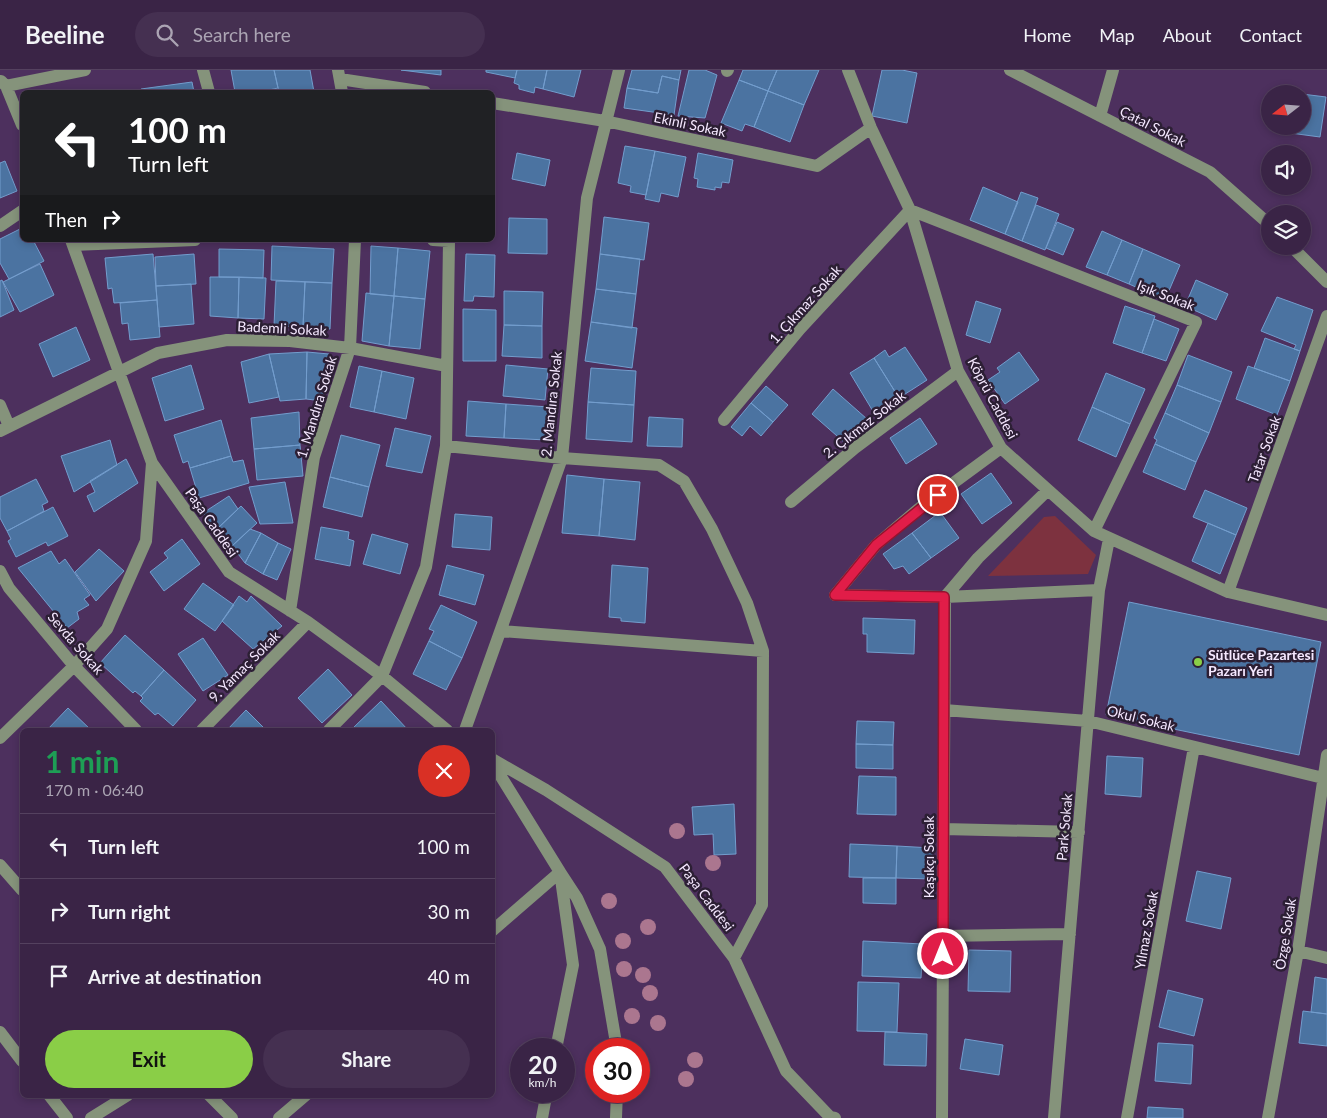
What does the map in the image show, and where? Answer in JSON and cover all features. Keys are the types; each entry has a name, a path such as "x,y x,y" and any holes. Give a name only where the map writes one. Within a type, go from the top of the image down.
{"street":[{"path":"20,121 3,83 85,70"},
{"path":"203,70 208,90"},
{"name":"2. Mandıra Sokak","path":"466,728 502,631 562,458 587,198 619,70"},
{"name":"Köprü Caddesi","path":"848,70 871,128 910,210 958,371 1001,448 1094,531 1109,539 1228,592 1327,615"},
{"name":"Çatal Sokak","path":"1010,70 1210,172 1261,217"},
{"path":"1100,116 1113,70"},
{"path":"342,90 339,74 415,90"},
{"name":"Ekinli Sokak","path":"495,103 605,121 817,166 871,128"},
{"name":"1. Çıkmaz Sokak","path":"724,420 800,330 910,210"},
{"name":"Işık Sokak","path":"910,210 1196,322 1094,531"},
{"path":"0,226 20,212"},
{"path":"72,243 113,242"},
{"name":"1. Mandıra Sokak","path":"290,611 314,457 350,348 355,242"},
{"path":"331,728 382,676 426,567 446,446 449,242"},
{"name":"Paşa Caddesi","path":"72,243 152,463 230,572 308,622 382,676 445,728"},
{"path":"1300,255 1327,282"},
{"name":"Tatar Sokak","path":"1228,592 1327,316"},
{"name":"Bademli Sokak","path":"5,429 158,353 227,340 290,341 350,348 447,366"},
{"name":"2. Çıkmaz Sokak","path":"791,502 855,448 958,371"},
{"path":"0,405 5,429"},
{"path":"446,446 562,458 659,465 684,481 712,529 747,604 763,651 762,905 734,958"},
{"path":"1001,448 922,506 876,545 835,595 944,597 1100,590"},
{"path":"0,738 74,666 107,629 146,540 152,463"},
{"path":"944,597 978,558 1048,490"},
{"name":"Park Sokak","path":"1054,1118 1100,590 1109,539"},
{"name":"Sevda Sokak","path":"0,571 9,588 74,666 134,728"},
{"name":"Kaşıkçı Sokak","path":"942,1118 944,597"},
{"name":"9. Yamaç Sokak","path":"204,728 308,622"},
{"path":"502,631 763,651"},
{"name":"Okul Sokak","path":"944,710 1088,720 1325,778"},
{"name":"Yılmaz Sokak","path":"1127,1118 1194,747"},
{"name":"Özge Sokak","path":"1268,1118 1298,951 1327,755"},
{"name":"Paşa Caddesi","path":"495,763 546,790 665,867 734,958 786,1071 833,1117"},
{"path":"495,766 577,898 600,949 615,1038"},
{"path":"944,828 1078,832"},
{"path":"0,865 20,888"},
{"path":"495,928 560,872"},
{"path":"558,1038 573,966 560,872"},
{"path":"943,936 1070,934"},
{"path":"1298,951 1327,958"},
{"path":"0,1032 20,1058"},
{"path":"51,1098 67,1118"},
{"path":"91,1118 123,1098"},
{"path":"212,1098 232,1118"},
{"path":"280,1118 303,1098"},
{"path":"542,1118 545,1103"},
{"path":"616,1118 617,1103"}],"shaded area":[{"path":"1055,516 1096,555 1088,574 988,576 1044,517"}],"building":[{"path":"231,70 274,70 278,88 269,90 235,90"},
{"path":"274,70 310,70 314,90 279,90"},
{"path":"401,70 441,70 441,75"},
{"path":"486,70 517,70 515,78 486,72"},
{"path":"517,70 547,70 543,89 535,87 534,93 519,89 519,85 514,83"},
{"path":"547,70 581,70 574,97 543,89"},
{"path":"632,70 681,70 679,80 662,76 658,93 627,88"},
{"path":"689,70 705,70 717,75 705,118 678,116"},
{"path":"743,70 777,70 768,91 739,80"},
{"path":"777,70 819,70 804,105 768,91"},
{"path":"882,70 902,70 917,73 907,123 872,116"},
{"path":"662,76 679,80 674,115 624,108 627,88 658,93"},
{"path":"739,80 768,91 754,127 745,124 742,131 721,123"},
{"path":"192,82 194,90 141,90"},
{"path":"768,91 804,105 790,142 754,127"},
{"path":"1311,95 1326,97 1320,137 1305,135 1311,135"},
{"path":"625,146 655,151 646,195 630,192 631,186 618,183"},
{"path":"655,151 686,157 678,197 661,193 659,202 645,199"},
{"path":"517,153 550,160 545,186 512,179"},
{"path":"698,153 733,160 729,183 722,182 721,188 715,187 715,190 697,187 698,179 694,178"},
{"path":"5,161 17,191 0,198 0,163"},
{"path":"983,187 1018,202 1005,234 970,220"},
{"path":"1021,192 1038,198 1022,241 1005,234"},
{"path":"1036,205 1059,214 1045,250 1022,241"},
{"path":"604,217 649,223 644,260 600,254"},
{"path":"509,218 547,219 547,254 508,253"},
{"path":"1057,222 1074,229 1063,255 1046,248"},
{"path":"20,229 20,242 34,242 44,261 9,279 0,263 0,239"},
{"path":"1102,231 1122,240 1107,275 1086,267"},
{"path":"1122,240 1143,249 1129,284 1107,275"},
{"path":"272,246 334,249 332,283 271,280"},
{"path":"371,246 398,248 394,296 370,294"},
{"path":"398,248 430,251 425,299 394,296"},
{"path":"219,249 264,250 263,278 219,277"},
{"path":"1143,249 1180,265 1165,300 1129,284"},
{"path":"153,254 157,300 114,303 112,288 108,289 105,258"},
{"path":"194,254 196,284 156,286 155,257"},
{"path":"466,254 495,255 494,297 474,296 473,301 464,301"},
{"path":"600,254 640,259 636,294 596,289"},
{"path":"40,264 54,295 20,312 3,282"},
{"path":"210,277 239,277 238,318 210,316"},
{"path":"239,277 266,278 264,319 238,318"},
{"path":"2,280 14,310 0,317 0,281"},
{"path":"1196,280 1228,294 1216,320 1185,306"},
{"path":"276,281 305,282 303,327 274,326"},
{"path":"305,282 332,283 330,329 303,327"},
{"path":"191,284 194,324 159,327 156,286"},
{"path":"596,289 636,294 632,328 591,322"},
{"path":"504,291 543,292 542,326 504,325"},
{"path":"366,293 394,296 389,346 362,341"},
{"path":"394,296 425,299 420,349 389,346"},
{"path":"1277,297 1313,310 1300,351 1294,349 1296,345 1261,331"},
{"path":"157,300 160,337 130,340 128,323 122,324 120,303"},
{"path":"976,301 1001,309 990,343 966,335"},
{"path":"1125,306 1155,316 1142,353 1113,343"},
{"path":"463,309 496,310 496,361 463,361"},
{"path":"1154,319 1179,329 1166,361 1142,353"},
{"path":"591,322 637,328 632,368 585,361"},
{"path":"504,325 542,326 542,358 502,356"},
{"path":"76,327 90,360 53,377 39,344"},
{"path":"1265,338 1300,351 1290,381 1254,368"},
{"path":"905,347 927,380 899,398 874,358 885,350 889,357"},
{"path":"307,352 329,354 323,401 306,399"},
{"path":"307,352 306,399 280,401 269,354"},
{"path":"1019,352 1039,380 1005,404 988,380 1000,372 997,368"},
{"path":"269,354 279,397 249,403 241,362"},
{"path":"1188,355 1232,372 1221,402 1177,385"},
{"path":"874,358 899,398 874,413 850,373"},
{"path":"191,365 204,409 165,421 152,378"},
{"path":"506,365 548,369 545,400 503,396"},
{"path":"359,366 382,371 374,412 350,407"},
{"path":"1248,366 1290,381 1277,415 1236,399"},
{"path":"591,368 636,371 634,405 588,402"},
{"path":"382,371 414,378 406,419 374,412"},
{"path":"1106,373 1145,389 1130,424 1092,407"},
{"path":"1177,385 1221,402 1209,433 1165,413"},
{"path":"766,386 788,405 773,422 751,403"},
{"path":"833,389 867,419 845,443 812,414"},
{"path":"468,401 506,404 504,438 466,436"},
{"path":"588,402 634,405 632,442 586,439"},
{"path":"751,403 773,422 761,436 750,426 742,436 731,427"},
{"path":"506,404 549,407 547,440 504,438"},
{"path":"1092,407 1130,424 1116,457 1078,440"},
{"path":"299,412 300,445 254,449 251,418"},
{"path":"1165,413 1209,433 1196,462 1155,444 1157,440 1154,438"},
{"path":"649,417 683,419 682,447 647,446"},
{"path":"920,418 937,444 906,464 890,438"},
{"path":"221,420 231,456 190,468 188,461 183,463 174,435"},
{"path":"395,428 431,436 422,473 386,466"},
{"path":"341,435 380,445 369,487 330,477"},
{"path":"110,440 117,465 74,492 61,456"},
{"path":"1155,444 1196,462 1185,490 1143,472"},
{"path":"300,445 303,476 257,480 254,449"},
{"path":"231,456 233,462 243,460 249,483 199,498 190,468"},
{"path":"126,459 138,483 94,512 87,496 95,492 90,481"},
{"path":"991,473 1012,503 982,524 961,494"},
{"path":"567,475 604,479 599,536 562,533"},
{"path":"330,477 369,487 362,517 323,507"},
{"path":"36,479 48,502 42,505 44,511 7,531 0,518 0,497"},
{"path":"604,479 640,482 635,540 599,536"},
{"path":"285,482 293,523 260,524 249,487"},
{"path":"1205,490 1247,508 1236,535 1193,517"},
{"path":"229,496 238,509 216,530 203,513"},
{"path":"241,506 257,523 232,546 216,530"},
{"path":"53,507 68,536 48,546 46,542 16,557 8,541 11,539 7,531"},
{"path":"940,512 959,538 931,558 912,533"},
{"path":"455,514 492,517 490,550 452,547"},
{"path":"1208,523 1236,535 1220,574 1192,561"},
{"path":"321,527 349,532 348,539 354,541 350,566 315,559"},
{"path":"250,529 261,533 245,563 232,546"},
{"path":"261,533 278,543 263,574 245,563"},
{"path":"912,533 931,558 909,574 903,566 894,569 883,554"},
{"path":"372,534 408,544 400,574 363,564"},
{"path":"182,539 200,564 164,591 150,572 168,558 164,553"},
{"path":"278,543 291,549 277,580 263,574"},
{"path":"99,549 124,571 96,601 75,572"},
{"path":"51,551 59,564 65,559 90,595 84,599 89,605 77,612 79,619 67,628 18,568"},
{"path":"447,565 484,575 475,605 439,595"},
{"path":"612,565 648,568 645,623 621,621 621,618 609,617"},
{"path":"203,583 234,605 215,631 184,609"},
{"path":"239,596 247,602 251,596 282,626 253,649 222,621"},
{"path":"1129,602 1321,642 1299,755 1106,715"},
{"path":"441,605 477,622 462,658 429,641 434,631 429,629"},
{"path":"863,618 915,620 914,654 867,652 867,634 863,634"},
{"path":"125,635 164,670 141,696 135,691 133,693 100,663"},
{"path":"203,638 228,675 203,691 178,654"},
{"path":"429,641 462,658 446,690 413,674"},
{"path":"328,669 352,695 322,723 298,698"},
{"path":"164,670 196,700 173,726 158,713 155,715 140,701 143,698 141,696"},
{"path":"381,701 406,728 353,728"},
{"path":"68,708 89,728 49,728"},
{"path":"246,710 264,728 229,728"},
{"path":"857,721 894,722 893,745 856,744"},
{"path":"856,744 893,745 893,769 856,768"},
{"path":"1107,756 1143,758 1141,797 1105,794"},
{"path":"859,776 896,777 896,815 857,814"},
{"path":"734,804 736,854 714,855 713,834 694,835 692,807"},
{"path":"850,844 897,846 896,878 849,877"},
{"path":"897,846 932,848 932,879 896,878"},
{"path":"1197,871 1231,878 1221,929 1186,921"},
{"path":"863,878 896,878 896,904 863,903"},
{"path":"863,941 923,944 921,978 862,976"},
{"path":"969,950 1011,951 1010,992 968,991"},
{"path":"1315,977 1327,979 1327,1014 1311,1012"},
{"path":"858,982 899,983 897,1032 857,1031"},
{"path":"1168,990 1203,999 1194,1036 1159,1027"},
{"path":"1303,1011 1327,1014 1327,1046 1299,1043"},
{"path":"885,1032 927,1034 926,1066 884,1065"},
{"path":"965,1039 1003,1045 999,1075 960,1069"},
{"path":"1158,1043 1193,1045 1191,1084 1155,1081"},
{"path":"1148,1107 1183,1109 1183,1118 1147,1118"}],"place":[{"name":"Sütlüce Pazartesi Pazarı Yeri","path":"1198,662"}],"route":[{"path":"938,495 876,545 835,595 944,597 943,954"}]}
